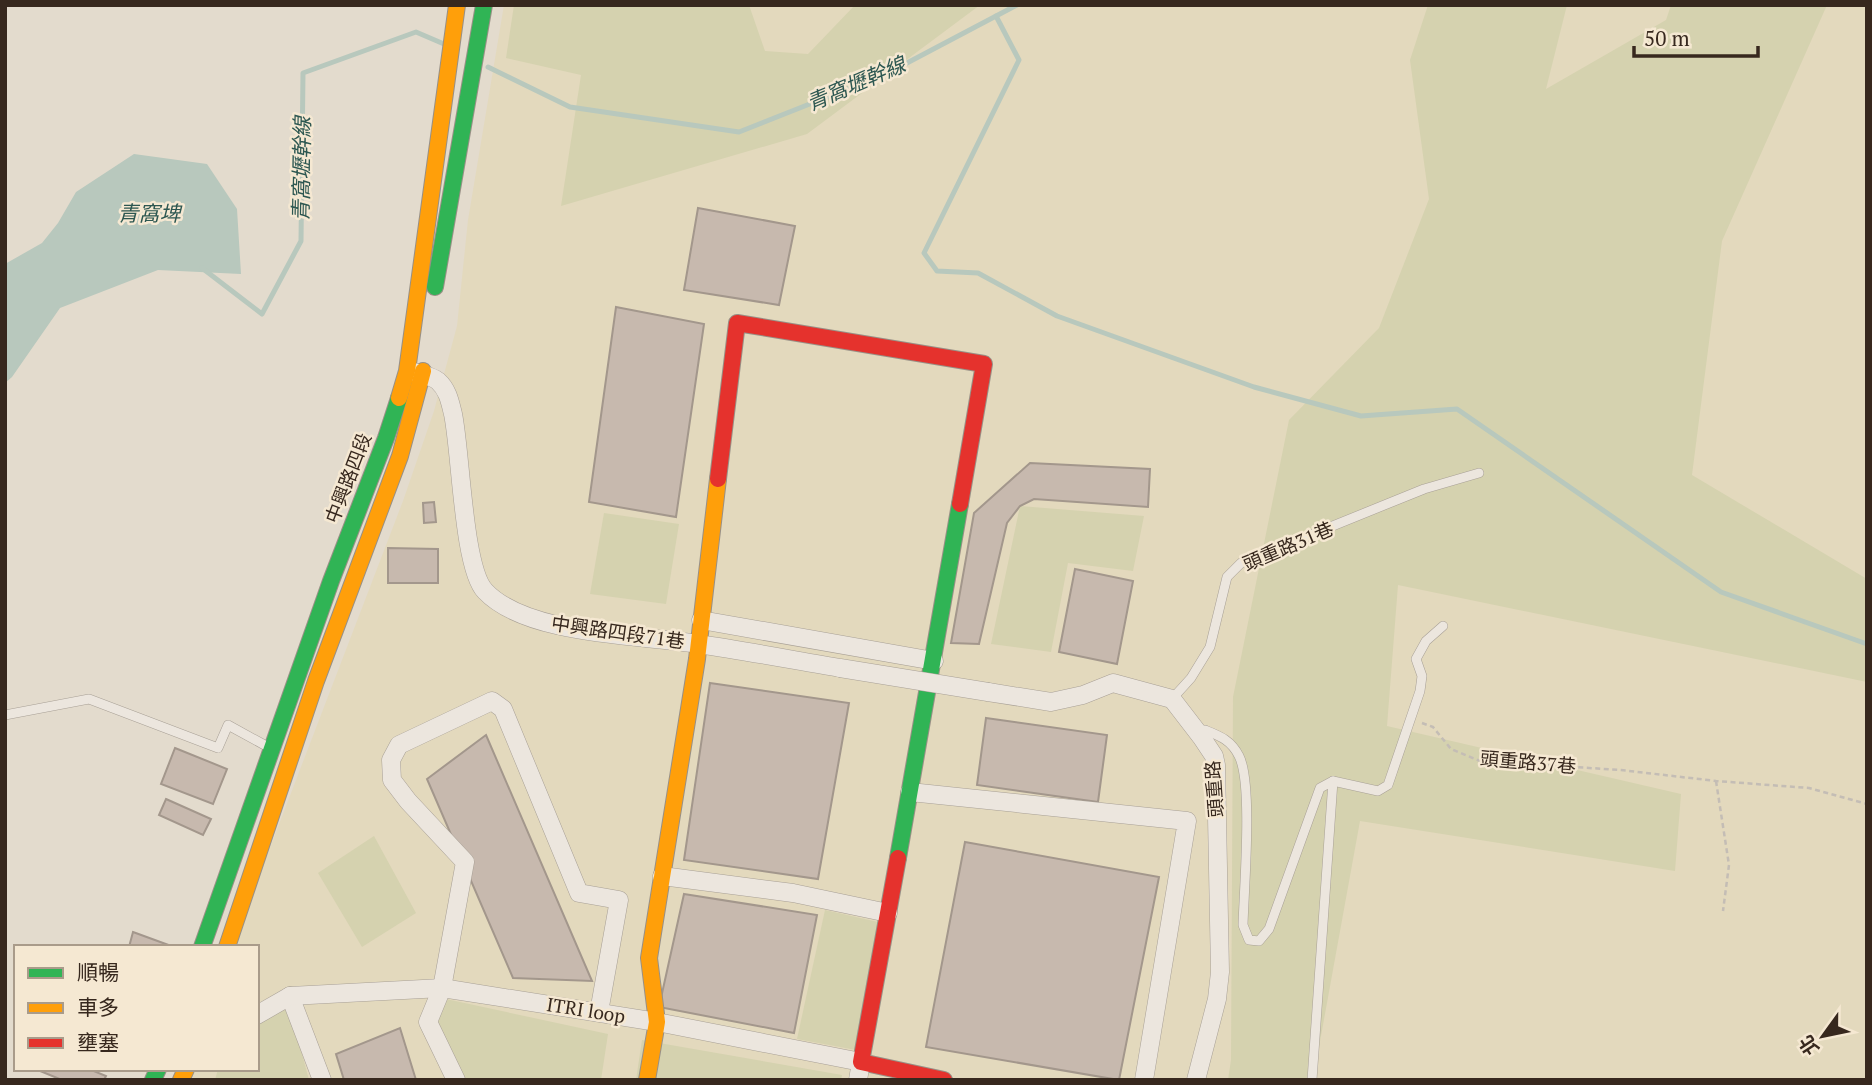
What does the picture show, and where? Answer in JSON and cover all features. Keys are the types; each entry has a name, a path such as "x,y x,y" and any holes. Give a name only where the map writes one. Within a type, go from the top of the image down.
{"main road":[{"name":"中興路四段","path":"229,945 289,756 391,482 415,373 457,5"},
{"path":"433,300 484,5"},
{"path":"647,1080 657,1021 649,958 699,644 737,323 985,363 859,1071 944,1080"},
{"name":"中興路四段","path":"203,945 339,562 386,438 426,350"}],"street":[{"name":"中興路四段71巷","path":"415,373 437,380 449,395 471,559 482,589 501,605 526,617 555,625 699,644 1051,702 1083,695 1113,683 1171,699"},
{"path":"701,620 934,661"},
{"name":"頭重路","path":"1171,699 1202,738 1214,756 1216,765 1220,972 1217,999 1196,1080"},
{"path":"456,1080 428,1022 442,988 465,862 392,780 391,760 399,745 492,701 503,709 579,892 618,900 599,1012"},
{"path":"910,792 1187,821 1144,1080"},
{"path":"662,876 793,892 888,913"},
{"name":"ITRI loop","path":"259,1014 290,996 442,988 657,1021 859,1071"},
{"path":"290,996 322,1080"}],"lane":[{"name":"頭重路31巷","path":"1171,699 1191,678 1210,647 1227,578 1241,563 1424,489 1479,472"},
{"path":"339,562 356,571"},
{"path":"1205,730 1227,739 1240,757 1246,788 1243,925 1249,940 1259,941 1269,929 1321,788 1332,781 1378,791 1388,785 1412,719 1422,676 1416,659 1426,641 1443,626"},
{"path":"5,715 89,699 218,748 228,725 289,756"},
{"path":"1312,1080 1332,781"}],"path":[{"name":"頭重路37巷","path":"1412,719 1433,727 1451,749 1480,761 1621,770 1808,788 1867,804"},
{"path":"1716,781 1728,865 1723,911"}],"shaded area":[{"path":"504,5 1867,5 1867,1080 181,1080 184,1071 259,1071 259,945 233,945 403,501 434,411 457,326 468,220"},
{"path":"514,5 749,5 765,51 808,54 855,5 980,5 807,134 561,206 581,75 506,58"},
{"path":"1428,5 1567,5 1546,89 1666,20 1671,5 1827,5 1722,241 1692,475 1867,579 1867,682 1398,585 1387,726 1681,794 1675,871 1360,821 1313,1080 1228,1080 1231,1060 1233,697 1289,420 1379,328 1429,199 1410,60"},
{"path":"1020,506 1144,516 1133,571 1068,563 1051,652 991,644"},
{"path":"604,513 679,524 666,604 590,594"},
{"path":"374,836 416,913 362,947 318,873"},
{"path":"825,910 878,922 856,1050 797,1039"},
{"path":"432,996 608,1034 601,1080 450,1080"},
{"path":"287,998 309,1080 215,1080 217,1071 259,1071 259,1013"},
{"path":"642,1040 842,1075 841,1080 636,1080"}],"water":[{"name":"青窩埤","path":"134,154 207,164 237,209 241,274 158,270 60,308 5,383 5,264 42,243 58,223 76,192"}],"building":[{"path":"698,208 795,226 779,305 684,290"},
{"path":"616,307 704,324 676,517 589,502"},
{"path":"1030,463 1150,469 1148,507 1034,499 1020,506 1007,523 979,644 951,643 974,513"},
{"path":"434,502 436,522 424,523 423,503"},
{"path":"388,548 438,549 438,583 388,583"},
{"path":"1075,569 1133,581 1117,664 1059,652"},
{"path":"710,683 849,703 818,879 684,860"},
{"path":"986,718 1107,735 1098,802 977,785"},
{"path":"486,735 592,981 513,978 427,779"},
{"path":"175,748 227,769 213,804 161,784"},
{"path":"166,799 211,819 203,835 159,815"},
{"path":"965,842 1159,877 1119,1080 926,1047"},
{"path":"684,894 817,915 794,1033 659,1007"},
{"path":"133,932 169,945 130,945"},
{"path":"400,1028 416,1080 344,1080 336,1054"},
{"path":"40,1071 94,1071 106,1076 104,1080 62,1080"}],"waterway":[{"name":"青窩壢幹線","path":"488,67 570,107 739,132 888,73 1017,5"},
{"path":"996,16 1019,60 924,253 937,271 978,273 1057,316 1254,387 1361,416 1457,409 1721,592 1867,644"},
{"name":"青窩壢幹線","path":"202,268 262,314 301,241 303,73 416,32 444,44"}],"traffic: fast":[{"path":"435,287 484,5"},
{"path":"203,945 331,581 399,398"},
{"path":"898,858 960,504"},
{"path":"153,1080 157,1071"}],"traffic: slow":[{"path":"399,398 407,371 457,5"},
{"path":"228,945 316,681 400,456 423,371"},
{"path":"647,1080 657,1022 649,958 697,659 718,479"},
{"path":"181,1080 185,1071"}],"traffic: jam":[{"path":"718,479 737,323 984,364 960,504"},
{"path":"898,858 861,1062 944,1080"}]}
